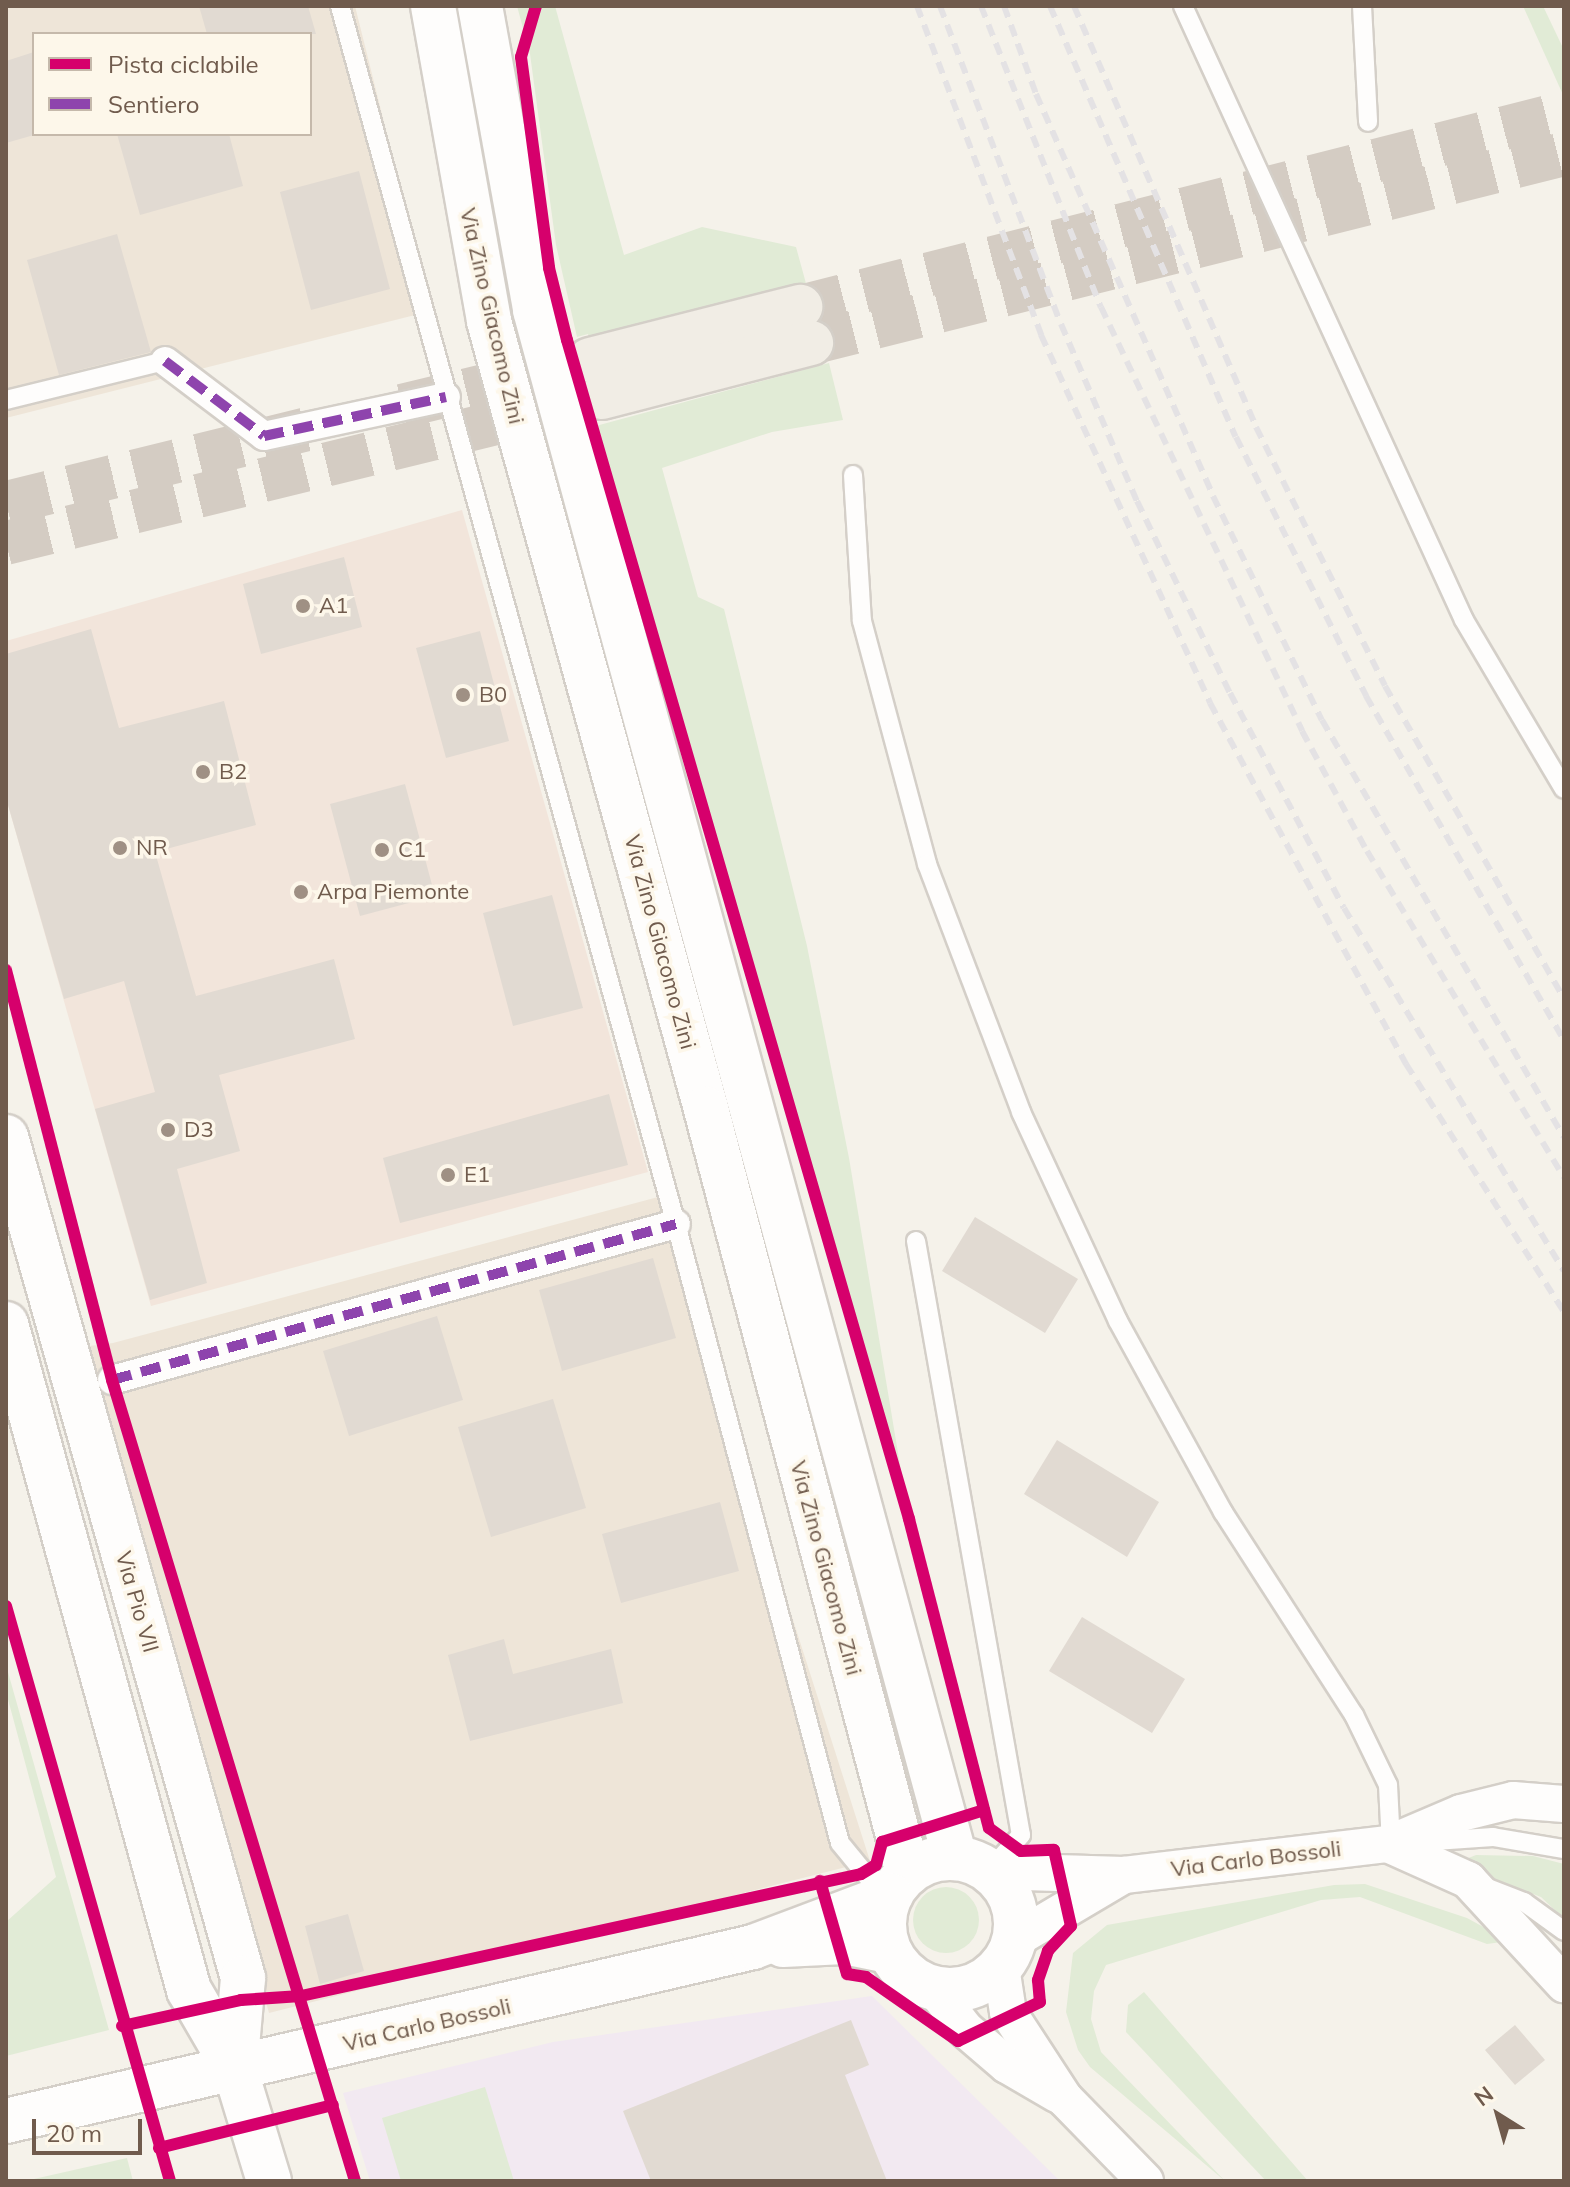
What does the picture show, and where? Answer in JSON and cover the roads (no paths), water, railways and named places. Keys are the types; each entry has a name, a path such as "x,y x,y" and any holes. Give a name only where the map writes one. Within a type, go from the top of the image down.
{"main road":[{"path":"596,379 805,325"}],"street":[{"name":"Via Zino Giacomo Zini","path":"433,6 489,321 706,1109 898,1884"},
{"name":"Via Zino Giacomo Zini","path":"489,18 535,310 972,1864"},
{"path":"165,361 264,436 446,397"},
{"name":"Via Pio VII","path":"6,1137 243,1978 235,2069"},
{"path":"112,1380 676,1224"},
{"name":"Via Pio VII","path":"6,1324 13,1376 189,1990 235,2069 269,2181"},
{"path":"1388,1844 1461,1813 1513,1800 1564,1804"},
{"path":"1388,1844 1468,1880 1564,1984"},
{"name":"Via Carlo Bossoli","path":"972,1864 1124,1875 1388,1844"},
{"path":"1008,1953 973,1987 935,1990 915,1982 888,1951 884,1916 898,1884 934,1860 972,1864 1012,1900 1008,2012 1064,2098 1145,2181"},
{"name":"Via Carlo Bossoli","path":"1008,1953 1124,1875"},
{"name":"Via Carlo Bossoli","path":"753,1947 898,1884"},
{"name":"Via Carlo Bossoli","path":"6,2121 753,1947 844,1942 888,1951"},
{"path":"935,1990 965,2029 1007,2065 1064,2098"}],"lane":[{"path":"340,6 676,1224 840,1843 867,1876 898,1884"},
{"path":"1183,6 1464,620 1564,789"},
{"path":"1362,6 1368,122"},
{"path":"6,400 165,361"},
{"path":"853,475 866,636 927,864 1021,1112 1125,1335 1223,1512 1361,1729 1388,1785 1388,1844 1493,1837 1564,1849"},
{"path":"916,1241 1021,1835 972,1864"},
{"path":"1468,1880 1524,1902 1564,1931"}],"tunnel":[{"path":"800,307 1564,113"},
{"path":"811,343 1564,154"},
{"path":"402,406 588,361"},
{"path":"6,543 598,398"},
{"path":"6,503 308,429"}],"railway":[{"path":"917,6 1041,335 1210,703 1406,1064 1564,1312"},
{"path":"940,6 1061,324 1137,501 1230,693 1344,908 1564,1271"},
{"path":"981,6 1101,307 1302,731 1367,851 1564,1177"},
{"path":"1004,6 1036,94 1213,496 1322,720 1564,1137"},
{"path":"1050,6 1236,437 1366,696 1564,1040"},
{"path":"1074,6 1256,427 1385,686 1564,998"}],"place":[{"name":"A1","path":"303,606"},
{"name":"B0","path":"463,695"},
{"name":"B2","path":"203,772"},
{"name":"NR","path":"120,848"},
{"name":"C1","path":"382,850"},
{"name":"Arpa Piemonte","path":"301,892"},
{"name":"D3","path":"168,1130"},
{"name":"E1","path":"448,1175"}]}
